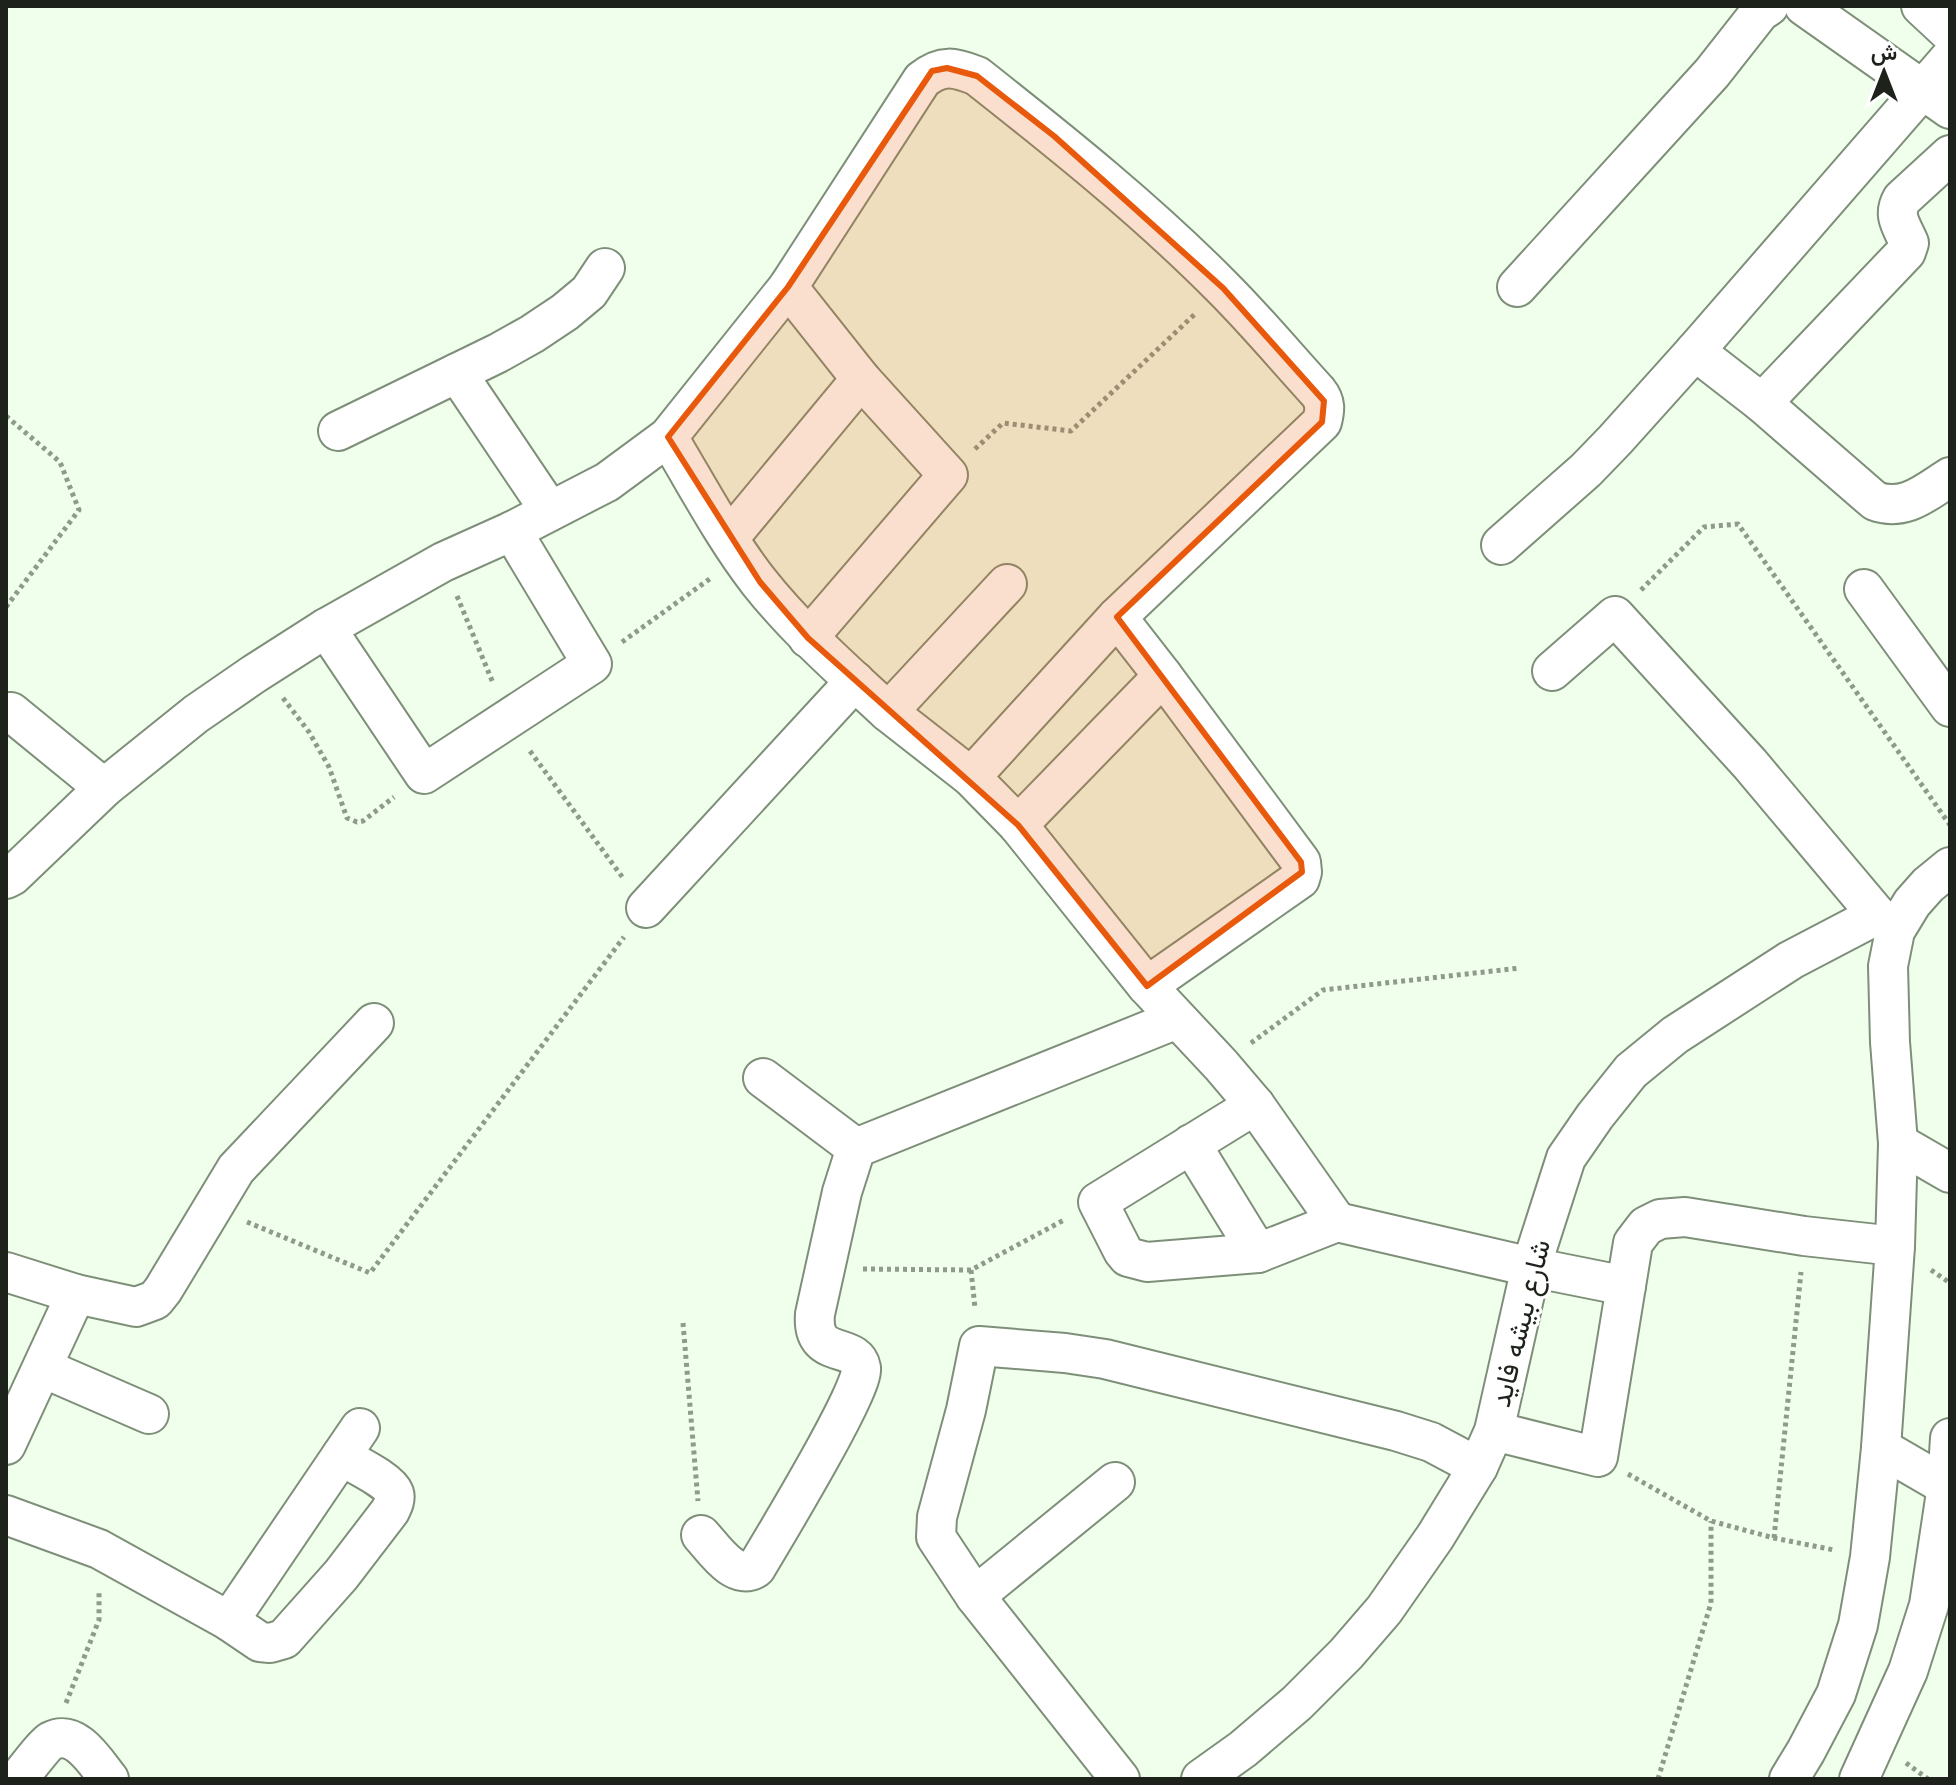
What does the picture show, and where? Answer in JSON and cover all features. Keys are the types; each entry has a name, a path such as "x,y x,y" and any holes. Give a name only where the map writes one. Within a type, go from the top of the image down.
{"street":[{"path":"1517,287 1712,73 1760,12 1769,6"},
{"path":"1804,6 1936,99"},
{"path":"1501,545 1586,470 1936,99 1942,28"},
{"path":"6,879 104,788 196,714 254,674 326,628 443,562 607,482 668,437 788,287 922,80 932,71 947,68 977,76 1054,136 1133,204 1223,288 1318,392 1324,401 1325,411 1322,422 1117,617 971,777"},
{"path":"1762,403 1906,252 1909,243 1897,216 1897,208 1902,199 1950,155"},
{"path":"338,431 498,353 565,312 589,292 605,268"},
{"path":"788,287 861,379 948,475 808,638"},
{"path":"1695,351 1762,403 1875,501 1903,504 1950,477"},
{"path":"457,373 550,511"},
{"path":"735,547 861,379"},
{"path":"668,437 760,582 808,638 888,712 971,777 1018,825 1147,986 1255,1105 1337,1222"},
{"path":"326,628 424,774 592,664 512,531"},
{"path":"888,712 1007,584"},
{"path":"1864,589 1950,707"},
{"path":"1552,671 1615,616 1750,764 1886,923 1890,1042 1898,1143 1895,1246 1870,1557 1858,1625 1836,1694 1798,1765 1860,1778 1908,1671 1929,1605 1949,1487 1950,1438"},
{"path":"1117,617 1301,862 1302,872 1300,879 1147,986"},
{"path":"1018,825 1163,676"},
{"path":"646,908 855,681"},
{"path":"8,713 104,788"},
{"path":"1886,923 1950,867"},
{"name":"شارع بيشه فايد","path":"1201,1779 1243,1749 1297,1703 1346,1654 1384,1610 1435,1537 1478,1467 1494,1431 1531,1267 1566,1158 1631,1071 1675,1035 1791,960 1886,923"},
{"path":"856,1148 1177,1019"},
{"path":"6,1272 76,1294 136,1307 155,1300 236,1169 374,1023"},
{"path":"763,1078 856,1148"},
{"path":"1255,1105 1098,1202 1128,1257 1147,1262 1258,1253 1337,1222 1626,1286"},
{"path":"1898,1143 1950,1173"},
{"path":"1191,1144 1258,1253"},
{"path":"701,1535 734,1569 751,1572 756,1568 855,1391 862,1372 861,1365 856,1358 822,1343 814,1326 842,1192 856,1148"},
{"path":"1494,1431 1598,1457 1633,1243 1646,1226 1660,1219 1685,1217 1804,1236 1895,1246"},
{"path":"6,1445 76,1294"},
{"path":"1120,1779 975,1596 936,1537 979,1346 1105,1359 1396,1431 1431,1442 1478,1467"},
{"path":"43,1368 149,1414"},
{"path":"6,1515 99,1549 229,1621 260,1642 270,1643 284,1639 341,1575 395,1501 394,1491 351,1442 229,1621"},
{"path":"1881,1448 1949,1487"},
{"path":"975,1596 1115,1482"},
{"path":"18,1779 51,1741 68,1738 79,1744 109,1779"}],"path":[{"path":"948,475 1003,423 1071,431 1223,288"},
{"path":"6,416 60,462 79,510 6,607"},
{"path":"1615,616 1704,527 1738,524 1950,825"},
{"path":"592,664 735,547"},
{"path":"213,1208 370,1273 646,908 508,719 443,562"},
{"path":"254,674 284,698 309,732 329,767 347,818 352,821 368,818 424,774"},
{"path":"1221,1065 1323,990 1520,968"},
{"path":"826,1268 971,1270 1098,1202"},
{"path":"1774,1538 1804,1236"},
{"path":"683,1323 701,1535"},
{"path":"1598,1457 1711,1521 1774,1538 1870,1557"},
{"path":"1658,1779 1711,1603 1711,1521"},
{"path":"51,1741 99,1620 99,1549"}],"highlighted area":[{"path":"947,68 977,76 1054,136 1223,288 1324,401 1322,422 1117,617 1301,862 1302,872 1147,986 1018,825 808,638 760,582 668,437 788,287 932,71"}]}
